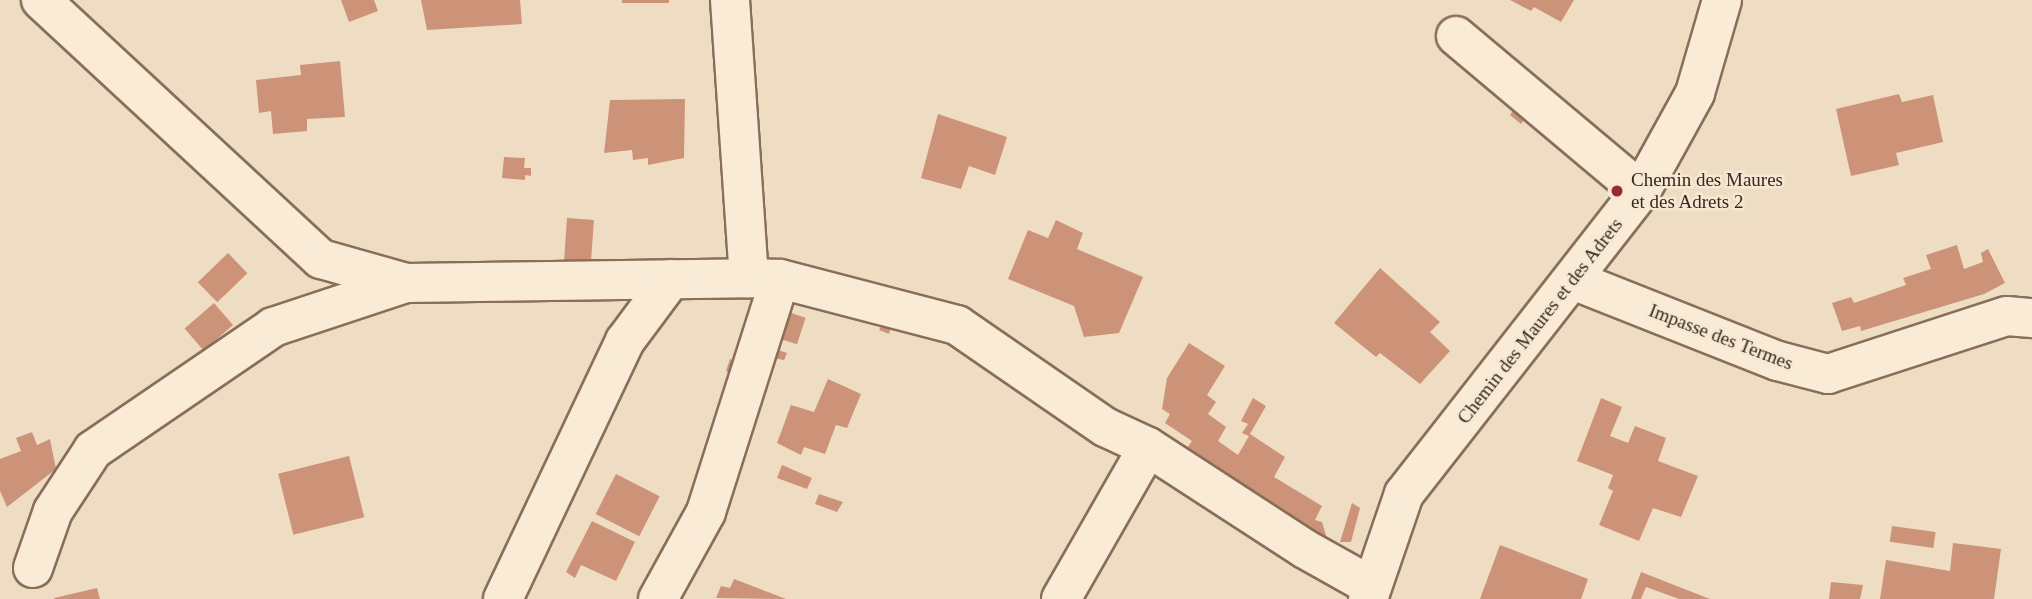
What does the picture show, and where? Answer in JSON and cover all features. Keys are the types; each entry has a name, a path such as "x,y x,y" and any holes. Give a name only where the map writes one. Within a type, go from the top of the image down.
{"street":[{"path":"41,0 321,259 406,282 764,278 957,325 1105,427 1148,447 1369,592"},
{"path":"658,599 706,512 764,278 730,0"},
{"name":"Chemin des Maures et des Adrets","path":"1369,592 1404,494 1641,191 1695,93 1722,0"},
{"path":"1456,36 1641,191"},
{"path":"502,599 625,341 671,279"},
{"name":"Impasse des Termes","path":"1573,281 1778,361 1828,374 2007,316 2032,318"},
{"path":"33,568 53,511 93,450 273,327 406,282"},
{"path":"1061,599 1148,447"}],"building":[{"path":"341,0 374,0 378,11 349,22"},
{"path":"421,0 520,0 522,24 427,30"},
{"path":"622,0 669,0 669,3 622,3"},
{"path":"1510,0 1574,0 1561,22 1534,7 1531,11"},
{"path":"340,61 345,117 307,119 307,131 273,134 271,111 259,113 256,80 301,75 300,65"},
{"path":"1899,94 1902,102 1933,95 1943,142 1896,153 1899,165 1851,176 1836,109"},
{"path":"685,99 684,158 648,165 648,158 633,160 632,150 604,153 610,100"},
{"path":"1518,104 1528,114 1521,124 1510,115"},
{"path":"938,114 1007,137 995,175 969,166 961,189 921,178"},
{"path":"504,157 525,158 524,168 531,168 531,176 525,175 525,180 502,178"},
{"path":"567,218 594,220 591,268 564,266"},
{"path":"1056,220 1083,233 1077,249 1143,277 1119,333 1084,337 1074,306 1008,279 1028,230 1048,238"},
{"path":"1957,245 1964,269 1983,262 1981,253 1988,249 2005,283 1984,294 1861,331 1860,326 1842,331 1832,303 1851,297 1854,303 1906,285 1903,278 1931,269 1926,255"},
{"path":"228,253 247,273 217,302 198,282"},
{"path":"1380,268 1440,322 1430,332 1450,351 1420,384 1380,353 1376,357 1334,323"},
{"path":"214,303 233,325 204,350 185,329"},
{"path":"779,309 806,318 797,344 770,336"},
{"path":"882,325 891,326 889,334 879,330"},
{"path":"1189,343 1225,366 1207,395 1216,402 1208,414 1226,427 1218,441 1238,455 1249,436 1242,433 1248,424 1241,421 1253,398 1266,406 1250,434 1285,457 1274,477 1322,506 1315,520 1322,522 1328,542 1183,454 1192,441 1165,423 1170,414 1162,409 1167,378"},
{"path":"775,349 787,353 784,360 773,358"},
{"path":"730,359 739,362 735,374 726,371"},
{"path":"828,379 861,394 847,428 836,425 825,454 804,447 801,455 777,443 791,405 814,412"},
{"path":"1601,398 1622,407 1610,436 1628,443 1635,426 1666,438 1658,461 1698,476 1681,517 1653,508 1639,541 1599,525 1613,491 1608,488 1613,475 1577,461"},
{"path":"32,432 37,445 50,439 56,469 7,507 0,491 0,459 21,451 16,438"},
{"path":"349,456 364,517 293,535 278,474"},
{"path":"782,465 812,478 807,489 777,478"},
{"path":"616,474 660,496 639,536 596,514"},
{"path":"819,494 843,502 837,512 815,504"},
{"path":"1352,503 1360,508 1351,542 1340,542"},
{"path":"592,521 635,542 616,581 581,565 575,578 566,572"},
{"path":"1892,526 1936,532 1933,548 1890,542"},
{"path":"1953,543 2001,549 1994,599 1880,599 1886,560 1950,571"},
{"path":"1500,545 1588,579 1581,599 1480,599"},
{"path":"1641,572 1710,599 1679,599 1646,587 1641,599 1631,599"},
{"path":"734,579 786,599 716,598 721,586 730,588"},
{"path":"1831,582 1863,585 1860,599 1829,599"},
{"path":"97,588 100,599 54,599 54,598"}],"place":[{"name":"Chemin des Maures et des Adrets 2","path":"1617,191"}]}
